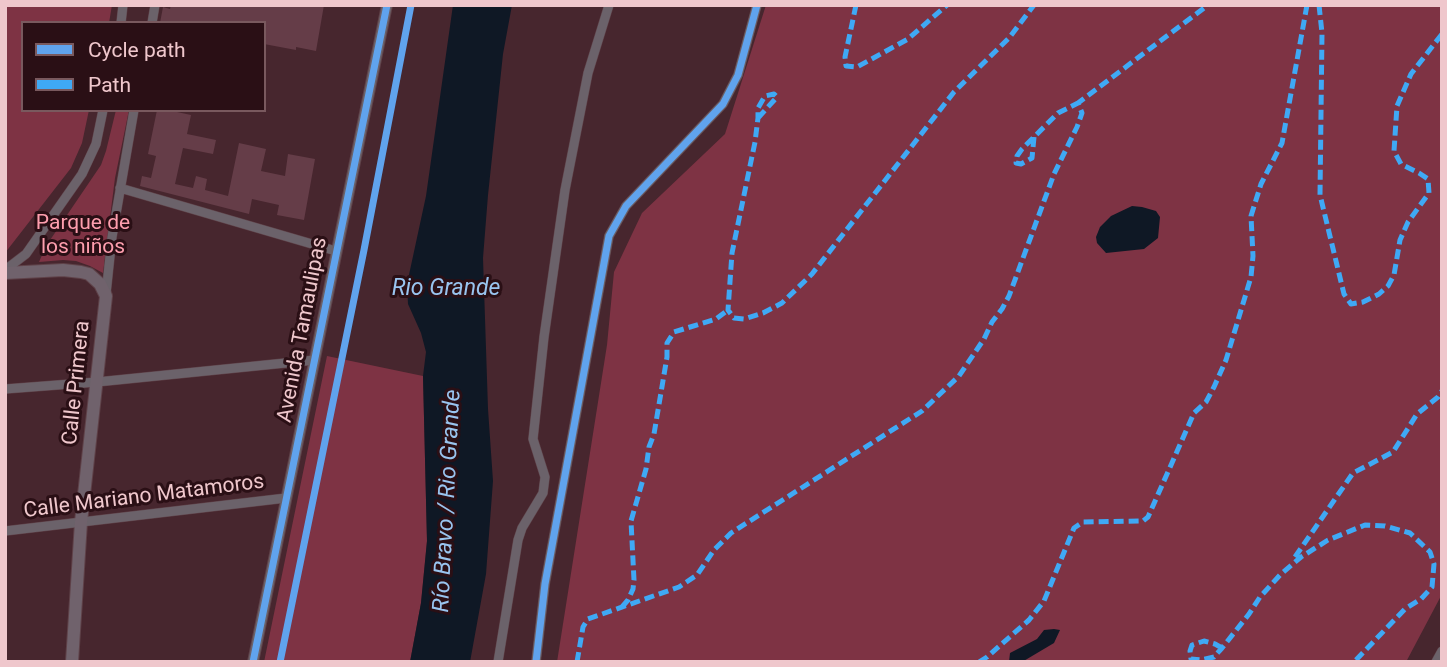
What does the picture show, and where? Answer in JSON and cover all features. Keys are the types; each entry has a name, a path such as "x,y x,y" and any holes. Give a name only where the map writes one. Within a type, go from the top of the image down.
{"main road":[{"path":"5,272 63,270 89,274 100,284 106,296"},
{"name":"Calle Primera","path":"72,662 81,522 106,296"}],"street":[{"name":"Avenida Tamaulipas","path":"253,662 387,5"},
{"path":"498,662 518,540 522,528 543,493 545,477 533,439 544,337 565,190 589,73 609,5"},
{"path":"536,662 545,584 609,236 626,206 723,104 738,75 757,5"},
{"path":"5,272 26,254 82,174 96,144 103,112"},
{"name":"Calle Primera","path":"106,296 112,237 134,112"},
{"path":"120,188 336,251"},
{"path":"5,390 315,360"},
{"name":"Calle Mariano Matamoros","path":"5,531 286,498"},
{"path":"1436,662 1442,650"}],"green space":[{"path":"5,5 112,5 109,21 21,21 21,112 89,112 82,143 71,168 5,253"},
{"path":"766,5 1442,5 1442,594 1406,662 557,662 607,345 614,272 642,213 725,134"},
{"name":"Parque de los niños","path":"116,112 129,112 115,178 103,273 76,261 39,262 46,246 101,165"},
{"path":"327,356 423,376 427,541 421,603 410,662 264,662"}],"water":[{"name":"Rio Grande","path":"453,5 512,5 503,54 483,258 493,481 486,574 470,662 410,662 421,603 427,541 423,376 426,352 408,304 407,284 426,196"},
{"path":"1132,206 1156,211 1160,217 1158,238 1144,249 1106,253 1097,243 1100,227 1111,216"},
{"path":"1044,630 1060,630 1054,643 1022,662 1009,662 1010,653 1037,639"}],"building":[{"path":"171,5 324,5 316,51 266,44 266,21 160,21 163,7 170,9"},
{"path":"157,112 177,112 191,115 187,134 216,140 213,154 183,148 175,184 193,188 196,176 207,179 205,190 228,196 239,143 266,149 261,171 285,176 288,154 315,159 304,220 277,215 279,205 252,199 249,214 140,186 142,176 151,178 156,156 148,154"}],"marked path":[{"path":"856,5 845,57 846,66 857,67 908,39 947,5"},
{"path":"758,118 777,97 774,94 765,96 758,108 755,142 732,253 728,310 734,318 744,319 782,303 812,274 954,92 1009,38 1034,5"},
{"path":"577,662 583,627 588,619 679,587 697,575 714,550 731,533 922,411 959,376 1009,296 1054,174 1077,127 1082,113 1078,103 1208,5"},
{"path":"979,662 1029,620 1044,601 1074,528 1083,522 1143,521 1148,517 1194,413 1206,402 1214,387 1226,360 1251,277 1251,216 1261,184 1282,143 1307,5"},
{"path":"1319,5 1322,33 1320,195 1344,294 1351,304 1363,302 1388,286 1394,275 1400,240 1408,222 1429,193 1428,179 1401,164 1394,151 1397,106 1411,74 1442,34"},
{"path":"1034,137 1032,158 1021,164 1016,163 1022,149 1058,113 1078,103"},
{"path":"622,607 633,589 631,521 654,434 667,343 674,332 716,319 728,310"},
{"path":"1295,557 1353,473 1393,452 1417,414 1442,391"},
{"path":"1222,648 1204,641 1192,645 1191,659 1214,657 1222,648 1249,614 1260,597 1280,575 1301,557 1328,540 1365,525 1385,526 1410,533 1430,552 1434,564 1432,587 1421,599 1405,609 1354,662"}],"cycle path":[{"path":"253,662 387,5"},
{"path":"280,662 411,5"},
{"path":"536,662 545,584 609,236 626,206 723,104 738,75 757,5"}],"water label":[{"name":"Río Bravo / Rio Grande","path":"448,501"}]}
